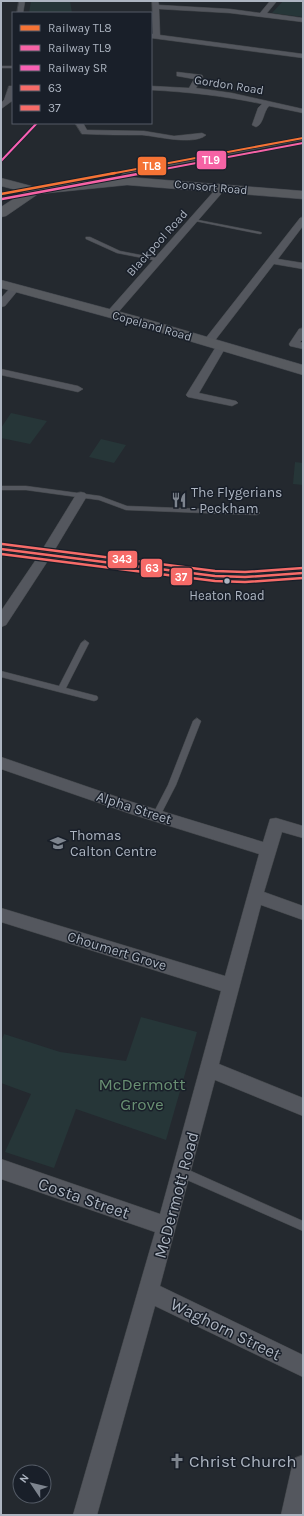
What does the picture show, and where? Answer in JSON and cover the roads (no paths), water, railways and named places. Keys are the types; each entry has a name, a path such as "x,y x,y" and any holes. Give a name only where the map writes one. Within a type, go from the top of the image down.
{"main road":[{"name":"Consort Road","path":"1,182 35,191 118,180 303,195"},
{"path":"1,213 35,191"},
{"name":"Copeland Road","path":"8,286 216,343 303,370"}],"street":[{"path":"20,12 22,1"},
{"path":"262,14 274,1"},
{"path":"303,20 262,14 156,4 154,36 303,56"},
{"path":"180,74 199,77 191,90"},
{"path":"1,88 12,88 8,102 1,107"},
{"name":"Gordon Road","path":"152,88 191,90 232,95 303,110"},
{"path":"256,125 262,108 268,103"},
{"path":"80,124 85,132 144,133 174,138 202,135"},
{"name":"Blackpool Road","path":"111,314 158,259 195,220 218,192 219,187"},
{"path":"232,403 192,395 216,343 272,261 303,220"},
{"path":"272,261 303,266"},
{"path":"1,304 8,286"},
{"path":"303,331 294,344 303,346"},
{"path":"1,372 78,389"},
{"path":"1,622 45,556 81,496"},
{"path":"1,549 45,556 215,576 245,577 303,573"},
{"name":"Alpha Street","path":"1,763 156,816 268,850"},
{"name":"McDermott Road","path":"85,1515 168,1226 255,896 276,824 303,832"},
{"path":"255,896 303,913"},
{"name":"Choumert Grove","path":"1,915 232,986"},
{"path":"210,1069 303,1107"},
{"name":"Costa Street","path":"1,1169 168,1226"},
{"name":"Waghorn Street","path":"149,1292 303,1366"},
{"path":"293,1515 303,1466"}],"lane":[{"path":"1,67 12,67"},
{"path":"118,180 124,173 303,139"},
{"path":"195,220 260,232"},
{"path":"88,238 119,252 158,259"},
{"path":"1,488 26,488 100,498 126,508 257,513"},
{"path":"61,690 85,643"},
{"path":"1,674 94,698"},
{"path":"156,816 172,785 197,721"},
{"path":"182,1172 303,1226"}],"rail line":[{"name":"SR","path":"1,161 36,124"},
{"name":"TL8","path":"1,194 303,138"},
{"name":"TL9","path":"2,199 303,143"}],"place":[{"name":"The Flygerians - Peckham","path":"179,500"},
{"name":"Heaton Road","path":"227,581"},
{"name":"Thomas Calton Centre","path":"58,843"},
{"name":"Christ Church","path":"177,1461"}],"park label":[{"name":"McDermott Grove","path":"142,1094"}]}
